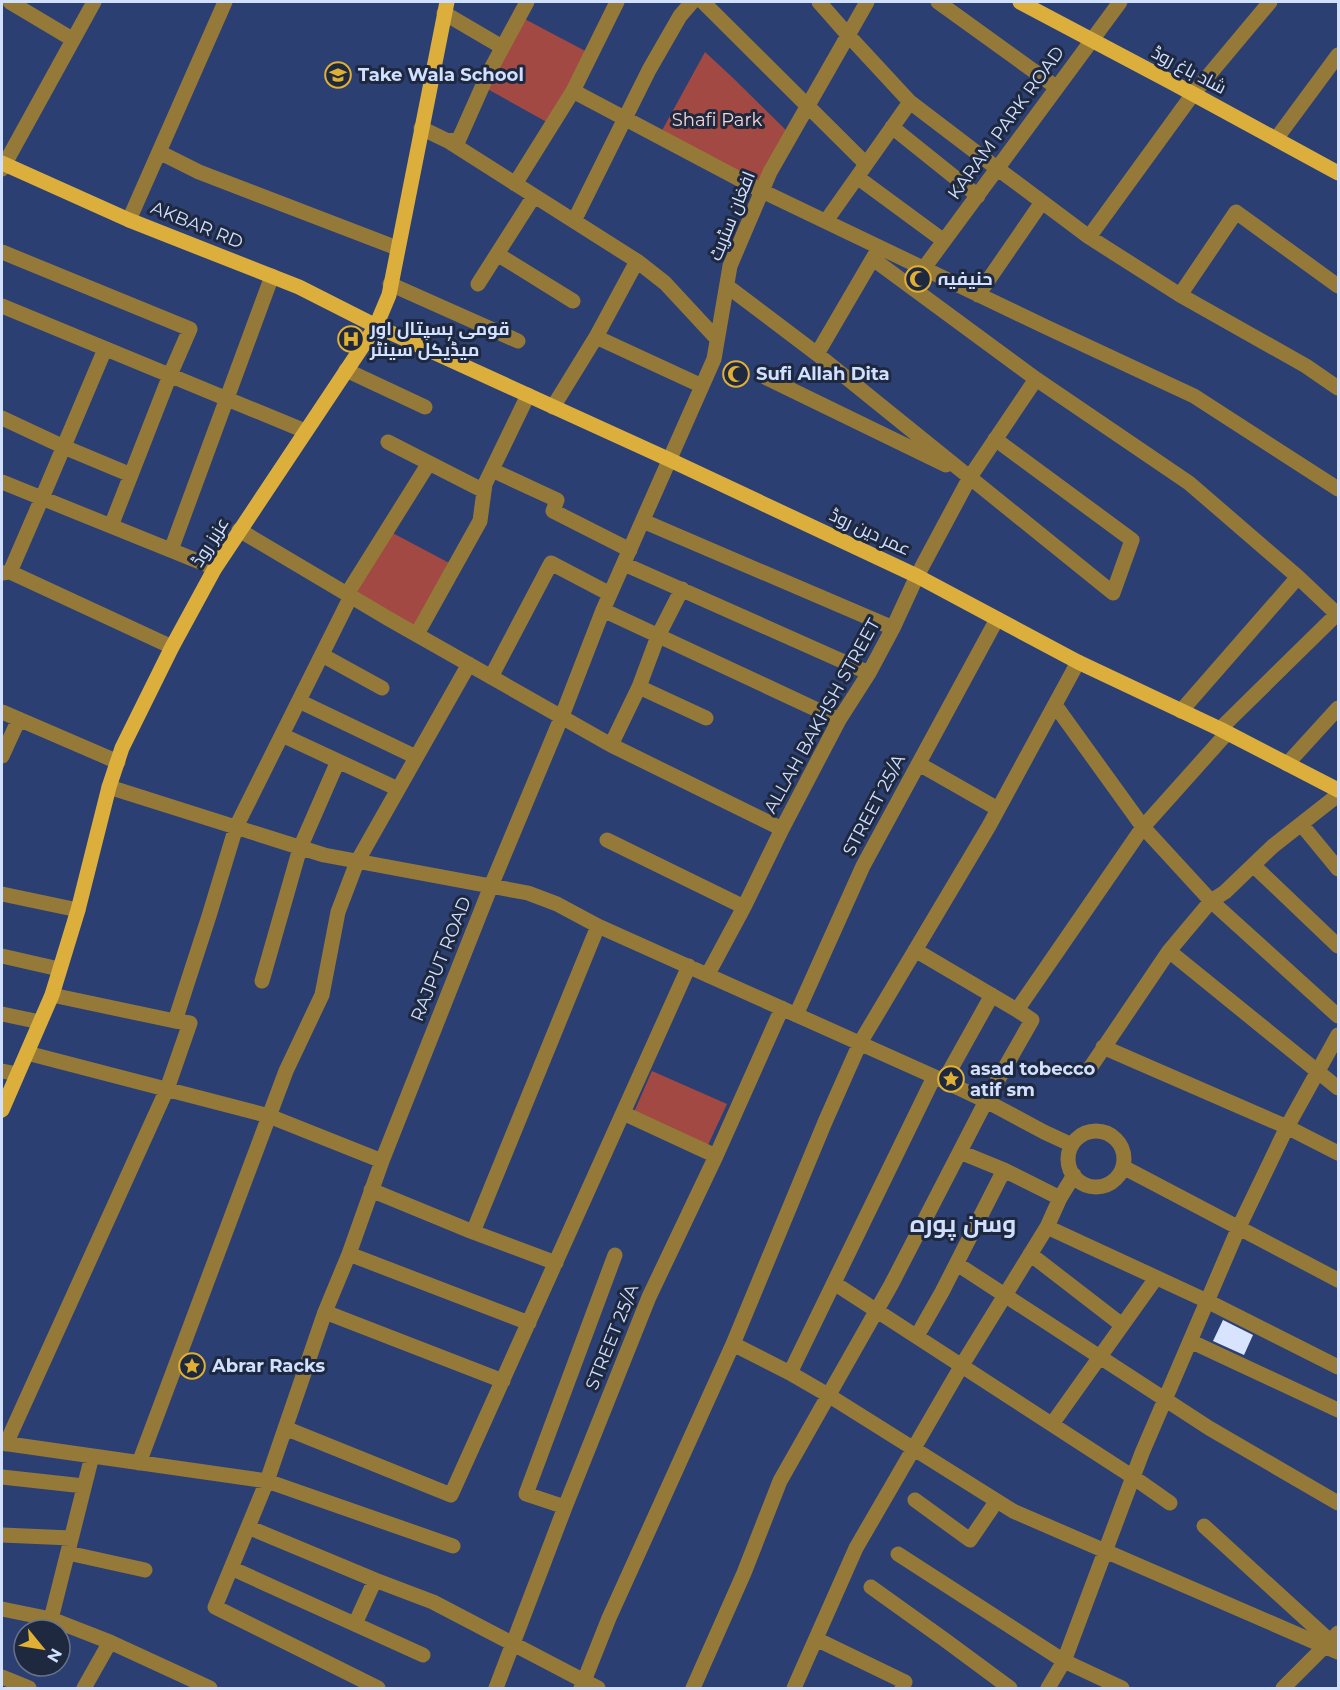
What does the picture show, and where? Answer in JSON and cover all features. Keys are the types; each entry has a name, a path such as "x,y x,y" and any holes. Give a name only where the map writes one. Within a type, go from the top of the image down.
{"main road":[{"name":"شاد باغ روڈ","path":"1020,2 1338,173"},
{"name":"عزیز روڈ","path":"2,1110 52,995 78,910 109,787 122,748 172,647 215,568 376,326 384,310 446,8"},
{"name":"AKBAR RD","path":"2,165 129,220 299,287 376,326"},
{"name":"عمر دین روڈ","path":"376,326 917,576 1078,662 1224,731 1338,792"}],"street":[{"path":"10,2 72,39"},
{"path":"2,165 94,2"},
{"path":"129,220 225,2"},
{"path":"448,141 459,139 487,76 527,2"},
{"path":"516,184 573,91 617,2"},
{"path":"574,221 649,70 680,16 692,2"},
{"path":"703,2 866,164"},
{"path":"819,2 910,102 1089,237 1180,295 1306,366 1338,388"},
{"name":"افغان سٹریٹ","path":"668,459 714,359 730,266 770,172 867,2"},
{"path":"938,2 1056,87"},
{"path":"1089,237 1193,94 1270,2"},
{"name":"KARAM PARK ROAD","path":"924,268 998,169 1113,4"},
{"path":"446,8 502,47"},
{"path":"1276,139 1336,65"},
{"path":"573,91 762,191 826,221 876,253 1036,379 1189,483 1338,613 1224,731 1143,827 1017,1010"},
{"path":"826,221 910,102"},
{"path":"892,127 978,196"},
{"path":"421,128 448,141 637,261 665,283 717,339"},
{"path":"159,152 200,172 398,248"},
{"path":"857,177 944,241"},
{"path":"478,284 534,196"},
{"path":"978,295 1042,202"},
{"path":"1180,295 1236,212 1338,286"},
{"path":"2,252 190,330 111,526"},
{"path":"876,253 924,268 1194,396 1338,489"},
{"path":"818,354 876,253"},
{"path":"497,254 573,300"},
{"path":"553,407 596,337 637,261"},
{"path":"171,550 272,276"},
{"path":"390,284 518,341"},
{"path":"727,286 818,354 1113,593 1132,540 995,439"},
{"path":"2,306 305,431"},
{"path":"596,337 702,386"},
{"path":"105,349 42,498 5,573 172,647"},
{"path":"346,370 424,407"},
{"path":"765,377 970,477"},
{"name":"ALLAH BAKHSH STREET","path":"708,974 839,720 869,673 970,477 1036,379"},
{"path":"417,634 480,521 485,484 528,395"},
{"path":"2,418 131,475"},
{"path":"388,442 484,491"},
{"name":"RAJPUT ROAD","path":"348,1681 215,1607 267,1481 325,1312 349,1254 382,1161 603,610 644,521 668,459"},
{"path":"175,1021 236,827 322,655 349,595 429,463"},
{"path":"492,470 557,500 553,511 682,590 869,673"},
{"path":"2,482 215,568"},
{"path":"644,521 893,628"},
{"path":"239,530 611,745 782,829"},
{"path":"491,677 551,563 610,594"},
{"path":"1181,711 1298,577"},
{"path":"611,745 639,687 658,636 682,590"},
{"path":"603,610 839,720"},
{"name":"STREET 25/A","path":"796,1015 863,866 997,619"},
{"path":"322,655 382,688"},
{"path":"248,1527 433,1602 588,1686 609,1618 733,1344 820,1132 860,1043 998,809 1078,662"},
{"path":"139,1463 268,1116 286,1071 322,995 338,912 357,862 469,664"},
{"path":"639,687 706,718"},
{"path":"299,701 416,757"},
{"path":"1055,705 1143,827 1211,901 1338,1016"},
{"path":"1287,764 1338,708"},
{"path":"2,712 118,762"},
{"path":"2,756 19,719"},
{"path":"282,735 398,789"},
{"path":"262,981 300,848 338,761"},
{"path":"919,764 998,809"},
{"path":"109,787 324,855 528,893 557,904 598,926 939,1079 1072,1145"},
{"path":"1090,1068 1169,951 1211,901 1225,892 1273,846 1338,792"},
{"path":"1301,824 1338,868"},
{"path":"607,840 744,907"},
{"path":"1253,865 1338,946"},
{"path":"2,894 78,910"},
{"path":"473,1232 598,926"},
{"path":"693,1689 744,1573 780,1481 876,1310 986,1101 1032,1020 915,950"},
{"path":"1169,951 1338,1088"},
{"path":"2,956 59,969"},
{"path":"285,1428 451,1495 689,966"},
{"path":"52,995 190,1023 167,1089 4,1443 267,1481 453,1546"},
{"path":"790,1373 939,1079 992,995"},
{"name":"STREET 25/A","path":"496,1689 565,1506 649,1297 716,1156 782,1008"},
{"path":"2,1014 40,1022"},
{"path":"1048,1689 1064,1661 1133,1477 1239,1227 1287,1127 1338,1035"},
{"path":"1103,1047 1287,1127 1338,1153"},
{"path":"27,1053 268,1116 382,1161"},
{"path":"2,1071 17,1074"},
{"path":"623,1113 716,1156"},
{"path":"1099,1131 1110,1135 1121,1146 1124,1156 1123,1167 1116,1179 1104,1186 1084,1184 1074,1175 1068,1160 1072,1145 1079,1137 1089,1132 1099,1131"},
{"path":"960,1152 1004,1170 1060,1198"},
{"path":"1123,1167 1338,1280"},
{"path":"917,1336 957,1264 1004,1170"},
{"path":"794,1689 856,1548 912,1448 1047,1227 1060,1198 1074,1175"},
{"path":"371,1190 556,1263"},
{"path":"1047,1227 1207,1301 1338,1367"},
{"path":"349,1254 529,1323"},
{"path":"1030,1254 1122,1325"},
{"path":"565,1506 526,1494 615,1255"},
{"path":"957,1264 1209,1428 1338,1503"},
{"path":"1052,1424 1156,1278"},
{"path":"834,1283 1170,1503"},
{"path":"325,1312 503,1381"},
{"path":"1190,1341 1338,1410"},
{"path":"733,1344 828,1395 1013,1511 1105,1552 1333,1643"},
{"path":"51,1618 92,1456"},
{"path":"2,1477 84,1486"},
{"path":"915,1500 970,1540 996,1502"},
{"path":"1204,1526 1333,1643"},
{"path":"2,1535 69,1545 145,1570"},
{"path":"898,1554 1064,1661 1122,1689"},
{"path":"231,1568 423,1655"},
{"path":"355,1624 375,1580"},
{"path":"871,1587 1010,1689"},
{"path":"2,1609 46,1618"},
{"path":"72,1627 110,1641 210,1689"},
{"path":"816,1639 905,1682 902,1689"},
{"path":"84,1689 110,1641"},
{"path":"1283,1689 1333,1643"},
{"path":"2,1677 29,1689"},
{"path":"348,1681 378,1689"}],"green space":[{"path":"519,16 591,54 552,125 482,86"},
{"name":"Shafi Park","path":"705,52 791,135 762,191 659,136"},
{"path":"387,530 455,566 417,634 347,594"},
{"path":"652,1071 727,1104 708,1145 634,1112"}],"building":[{"path":"1223,1320 1253,1335 1244,1355 1213,1341"}],"place":[{"name":"Take Wala School","path":"338,75"},
{"name":"حنیفیہ","path":"918,279"},
{"name":"قومی ہسپتال اور میڈیکل سینٹر","path":"351,339"},
{"name":"Sufi Allah Dita","path":"736,374"},
{"name":"asad tobecco atif sm","path":"951,1079"},
{"name":"Abrar Racks","path":"192,1366"}],"district":[{"name":"وسن پورہ","path":"963,1224"}]}
